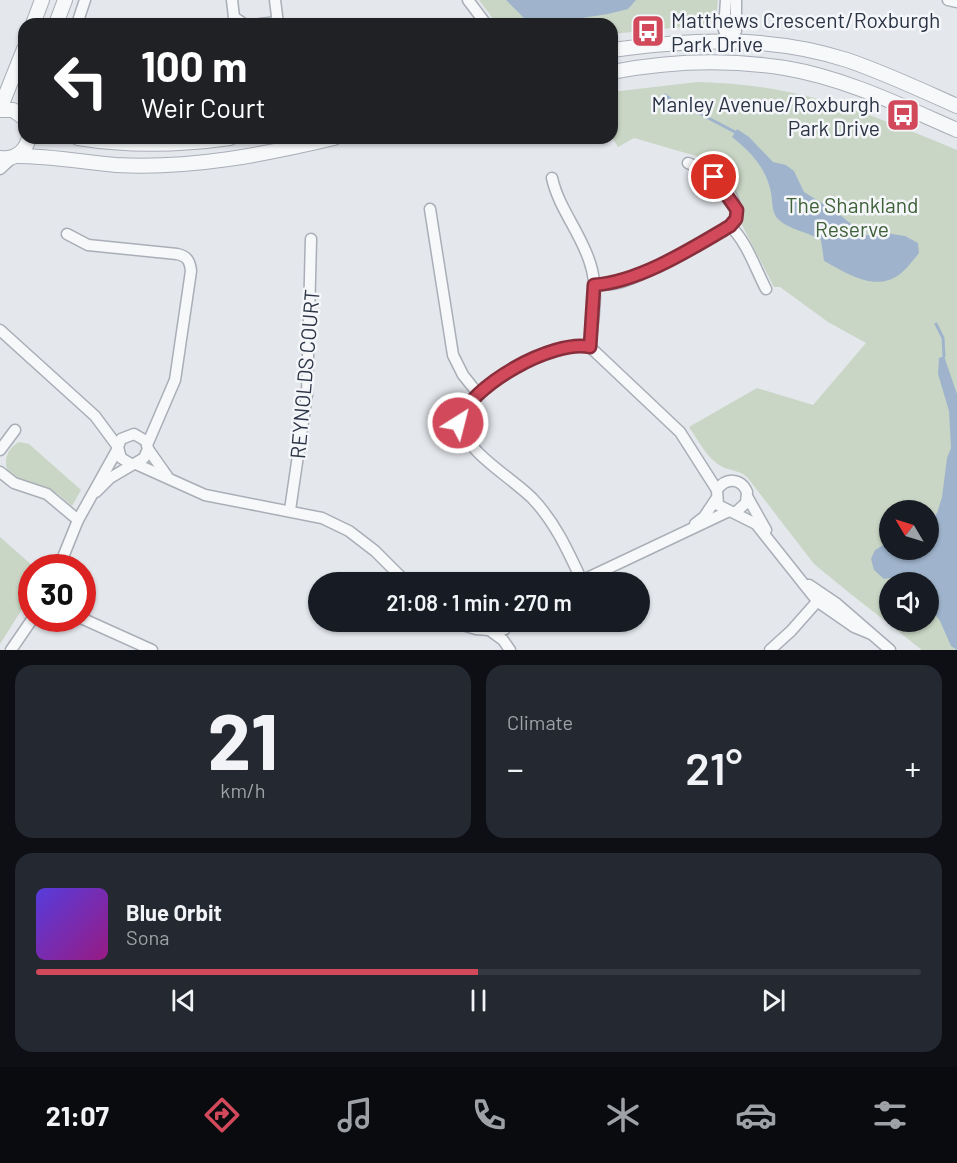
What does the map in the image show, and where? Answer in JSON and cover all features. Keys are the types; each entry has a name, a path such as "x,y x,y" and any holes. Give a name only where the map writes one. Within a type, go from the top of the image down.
{"street":[{"path":"35,18 42,0"},
{"path":"58,18 65,0"},
{"path":"79,18 85,0"},
{"path":"231,0 235,18"},
{"path":"275,0 277,18"},
{"path":"468,0 482,18"},
{"path":"726,0 730,37"},
{"path":"728,63 736,0"},
{"path":"948,0 957,2"},
{"path":"618,49 730,37 788,46 846,60 957,106"},
{"path":"618,71 697,62 786,68 847,85 957,130"},
{"path":"18,64 0,109 13,110 18,114"},
{"path":"0,169 9,157 24,150 26,144"},
{"path":"9,157 44,156 117,165 180,165 243,158 290,144"},
{"path":"594,285 616,284 634,277 730,226 736,219 737,210 723,186 703,169 688,163"},
{"path":"552,178 564,212 591,264 594,285 590,347"},
{"path":"430,209 453,355 463,375 479,395"},
{"path":"730,226 744,242 746,251 766,289"},
{"path":"67,234 88,245 177,254 184,256 190,262 191,271 182,346 175,380 144,458 96,492"},
{"name":"REYNOLDS COURT","path":"291,510 307,394 311,238"},
{"path":"0,330 95,416 124,461 205,495 236,503 291,510 322,518 349,531 375,551 396,572"},
{"path":"577,572 550,518 531,497 482,456 461,431 458,423 460,416 479,395 499,378 543,355 581,345 590,347 680,432 699,459 716,494 718,505 756,524 805,583 854,627 871,634 890,650"},
{"path":"64,554 78,520 96,492 122,439 153,421 164,408"},
{"path":"95,416 142,437 153,460 174,482"},
{"path":"0,450 15,430"},
{"path":"699,459 714,472 741,483 772,541"},
{"path":"0,472 14,483 47,494 78,520"},
{"path":"685,532 704,517 724,482 731,480"},
{"path":"600,572 685,532 743,508 748,498"},
{"path":"770,650 791,632 821,598"},
{"path":"96,625 152,650"},
{"path":"11,650 23,632"},
{"path":"495,632 512,650"},
{"path":"510,632 512,650"}],"green space":[{"path":"479,0 718,0 716,17 712,24 618,33 618,18 492,18"},
{"name":"The Shankland Reserve","path":"697,82 767,88 831,102 957,150 957,650 922,650 899,632 939,632 939,572 879,572 879,616 814,564 747,477 714,461 689,427 757,388 813,405 866,343 828,322 780,287 774,287 742,225 745,209 731,183 703,158 634,138 618,147 616,144 618,91"},
{"path":"19,442 29,444 81,490 72,506 53,491 10,474 6,460 10,450"},
{"path":"0,537 19,554 18,616 0,644"}],"water":[{"path":"506,0 636,0 628,9 608,14 582,18 524,18"},
{"path":"737,129 749,137 773,162 786,165 794,171 804,192 838,213 864,235 886,233 905,236 918,243 919,253 900,274 881,282 861,279 824,261 821,240 788,226 776,217 769,184 762,168 732,137"},
{"path":"944,356 957,394 957,650 951,646 939,620 939,572 879,572 879,574 874,570 871,559 875,550 879,548 879,560 939,560 939,507 947,458 951,448 949,411 938,374 939,358"}],"waterway":[{"path":"665,95 678,105 695,111 735,132"},
{"path":"936,324 943,338 944,356"}],"place":[{"name":"Matthews Crescent/Roxburgh Park Drive","path":"648,31"},
{"name":"Manley Avenue/Roxburgh Park Drive","path":"903,115"}],"route":[{"path":"458,423 464,409 499,378 519,366 543,355 581,345 590,347 594,285 616,284 634,277 730,226 736,219 737,210 723,186 714,177"}]}
